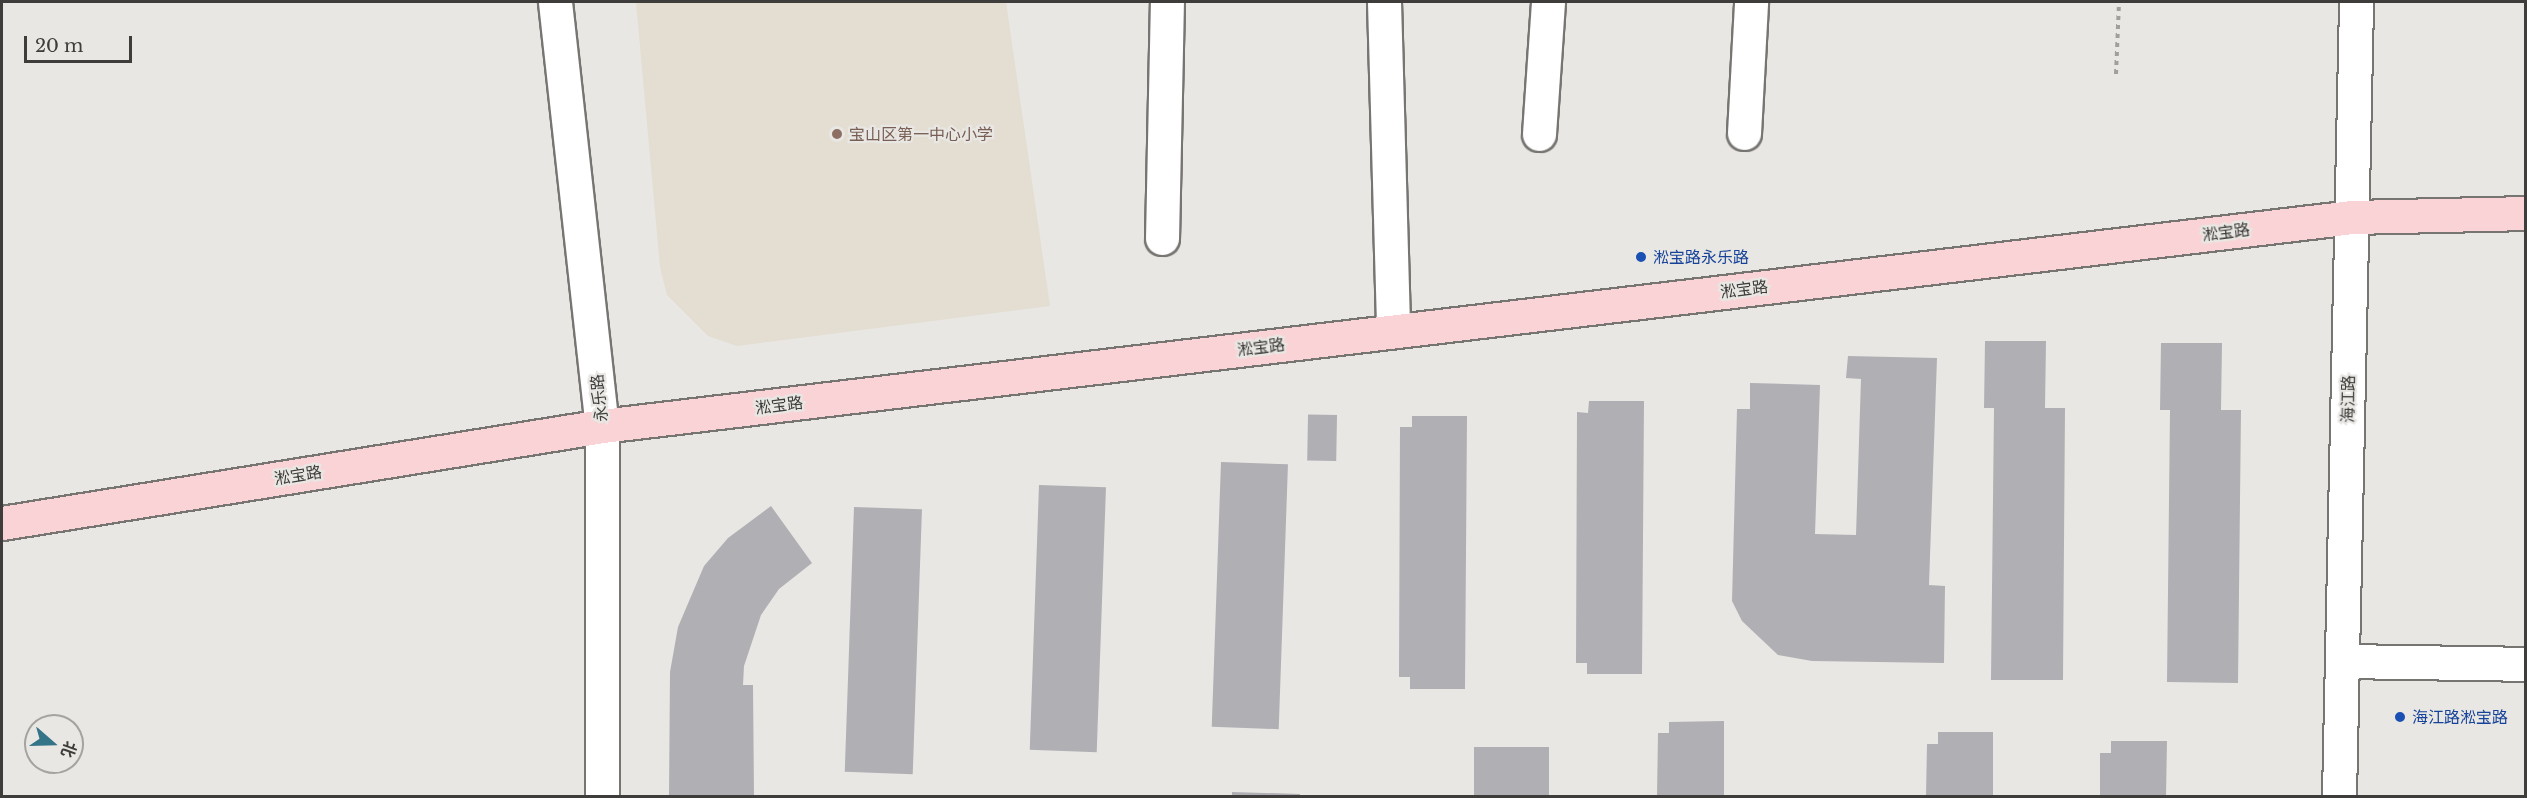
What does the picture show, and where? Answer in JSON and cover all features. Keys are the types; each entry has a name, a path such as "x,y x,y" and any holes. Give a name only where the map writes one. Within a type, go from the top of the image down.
{"main road":[{"name":"淞宝路","path":"2,523 602,426 2352,217 2526,213"}],"street":[{"name":"永乐路","path":"555,2 602,426 602,796"},
{"path":"1162,238 1167,2"},
{"path":"1384,2 1393,331"},
{"path":"1539,134 1548,2"},
{"path":"1744,133 1751,2"},
{"name":"海江路","path":"2339,796 2356,2"},
{"path":"2343,662 2526,664"}],"path":[{"path":"2116,74 2119,2"}],"shaded area":[{"name":"宝山区第一中心小学","path":"636,2 1006,2 1050,306 737,346 708,336 667,295 660,267"}],"building":[{"path":"1985,341 2046,341 2045,408 2065,408 2063,680 1991,680 1994,408 1984,408"},
{"path":"2161,343 2222,343 2221,410 2241,410 2238,683 2167,682 2170,410 2160,410"},
{"path":"1848,356 1937,358 1929,585 1945,586 1944,663 1812,661 1778,655 1742,621 1732,601 1737,409 1750,409 1750,383 1820,385 1815,534 1856,535 1861,379 1846,378"},
{"path":"1589,401 1644,401 1642,674 1587,674 1587,663 1576,663 1577,412 1588,413"},
{"path":"1308,414 1337,415 1336,461 1307,460"},
{"path":"1412,416 1467,416 1465,689 1410,689 1410,677 1399,677 1400,427 1412,427"},
{"path":"1221,462 1288,464 1279,729 1212,727"},
{"path":"1039,485 1106,487 1097,752 1030,750"},
{"path":"771,506 812,563 779,589 761,615 744,666 743,685 753,685 754,796 669,796 670,672 678,627 704,566 728,538"},
{"path":"854,507 922,509 913,774 845,772"},
{"path":"1724,721 1724,796 1657,796 1658,733 1669,733 1669,722"},
{"path":"1938,732 1993,732 1993,796 1926,796 1927,744 1938,744"},
{"path":"2111,741 2167,741 2166,796 2100,796 2100,753 2111,753"},
{"path":"1474,747 1549,747 1549,796 1474,796"},
{"path":"1232,792 1300,794 1300,796 1232,796"}],"place":[{"name":"宝山区第一中心小学","path":"837,134"},
{"name":"淞宝路永乐路","path":"1641,257"},
{"name":"海江路淞宝路","path":"2400,717"}]}
